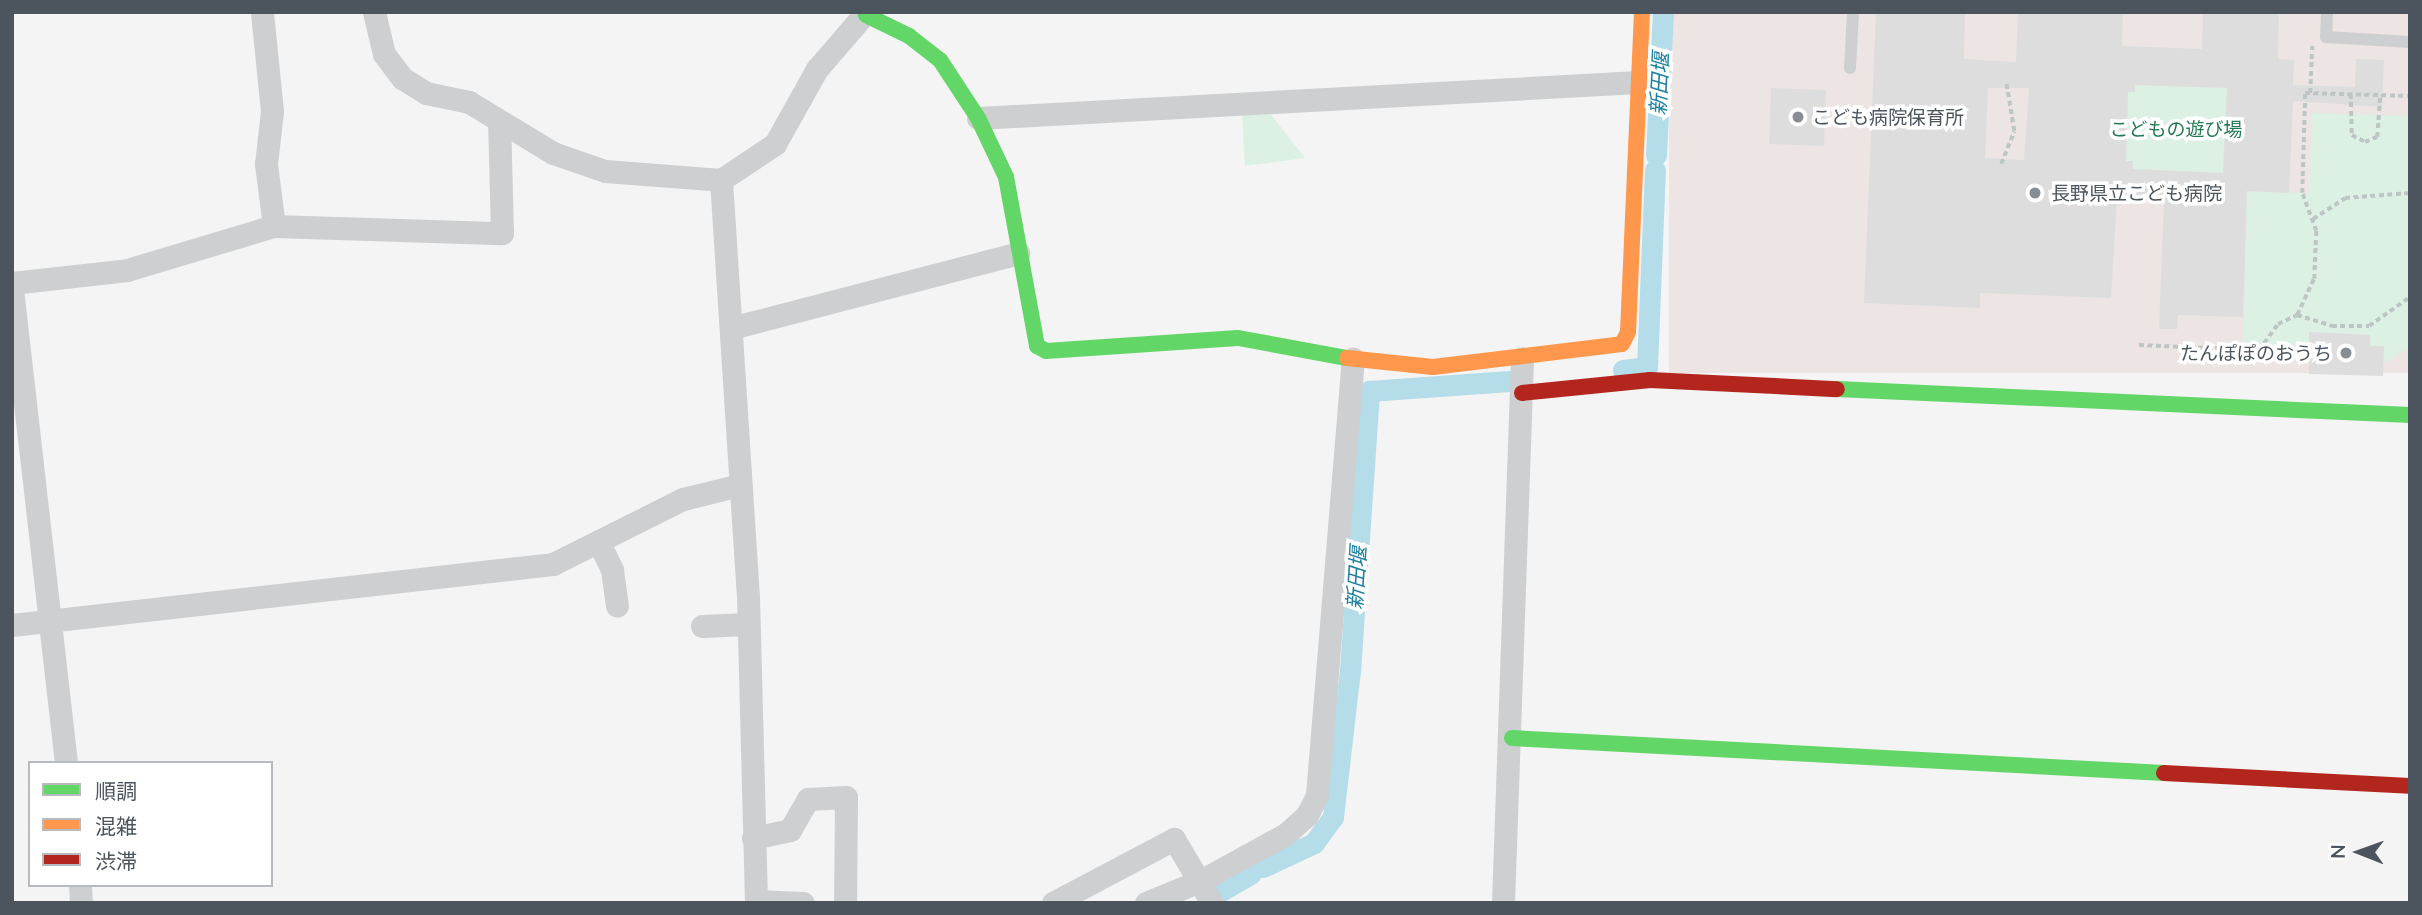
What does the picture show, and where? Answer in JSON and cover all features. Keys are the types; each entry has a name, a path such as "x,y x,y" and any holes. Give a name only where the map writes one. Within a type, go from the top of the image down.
{"street":[{"path":"262,12 272,111 266,164 274,226"},
{"path":"374,12 384,54 402,78 426,93 469,102 553,153 605,171 721,180 775,144 817,69 866,14 909,36 940,60 978,118 1006,177 1032,338 1046,351 1238,338 1353,358 1433,367 1613,349 1628,332 1642,12"},
{"path":"978,118 1638,82"},
{"path":"12,283 127,270 274,226 502,233 499,121"},
{"path":"721,180 748,624 752,838 756,902 803,903"},
{"path":"731,328 1018,253"},
{"path":"12,289 66,761"},
{"path":"1146,903 1202,880 1286,834 1307,815 1317,795 1353,358"},
{"path":"1503,903 1512,738 1522,358"},
{"path":"1522,393 1650,380 2410,415"},
{"path":"12,625 531,568 600,545 683,499 740,485"},
{"path":"600,545 612,570 617,606"},
{"path":"702,626 748,624"},
{"path":"1512,738 2410,786"},
{"path":"752,838 790,830 808,799 846,797 845,903"},
{"path":"1053,903 1174,839 1202,880 1212,903"}],"lane":[{"path":"1850,68 1853,12"},
{"path":"2327,12 2326,37 2410,42"}],"path":[{"path":"2310,93 2312,39"},
{"path":"2001,164 2014,131 2006,82"},
{"path":"2259,350 2278,324 2297,315 2314,279 2312,219 2302,193 2305,93 2410,96"},
{"path":"2351,94 2352,135 2365,142 2377,137 2380,96"},
{"path":"2312,219 2345,198 2410,193"},
{"path":"2297,315 2332,326 2369,326 2410,297"},
{"path":"2139,345 2275,351"}],"shaded area":[{"name":"長野県立こども病院","path":"1669,12 2410,12 2410,373 1669,373"}],"green space":[{"name":"こどもの遊び場","path":"2135,85 2227,88 2223,173 2133,169 2133,161 2126,161 2128,92"},
{"path":"1269,112 1305,158 1245,166 1242,113"},
{"path":"2312,113 2410,116 2410,348 2383,363 2384,347 2370,346 2370,335 2310,332 2309,360 2243,359 2247,218 2232,217 2232,191 2309,193"}],"building":[{"path":"1876,12 1965,12 1964,59 2016,62 2018,12 2123,12 2122,46 2202,49 2203,12 2279,12 2278,59 2294,60 2293,85 2355,87 2356,59 2384,60 2382,107 2293,101 2289,193 2247,191 2243,317 2178,315 2177,329 2159,329 2164,199 2117,198 2111,298 1980,293 1980,308 1864,303","holes":["2135,85 2227,88 2223,173 2133,169 2133,161 2126,161 2128,92 2135,92","1988,88 2029,88 2024,160 1985,158"]},
{"name":"こども病院保育所","path":"1771,88 1826,90 1824,146 1769,144"},
{"name":"たんぽぽのおうち","path":"2309,332 2370,335 2370,346 2384,346 2383,376 2309,374"}],"waterway":[{"name":"新田堰","path":"1656,155 1663,12"},
{"name":"新田堰","path":"1623,370 1647,367 1655,170"},
{"name":"新田堰","path":"1263,867 1314,843 1333,817 1350,671 1369,391 1510,381"},
{"name":"新田堰","path":"1221,891 1251,874"}],"traffic: fast":[{"path":"866,15 909,36 940,60 978,118 1006,177 1037,346 1046,351 1238,338 1347,358"},
{"path":"1837,389 2410,415"},
{"path":"1512,738 2164,773"}],"traffic: slow":[{"path":"1347,358 1433,367 1622,344 1628,332 1642,12"}],"traffic: jam":[{"path":"1522,393 1650,380 1837,389"},
{"path":"2164,773 2410,786"}],"place":[{"name":"こども病院保育所","path":"1798,117"},
{"name":"長野県立こども病院","path":"2035,193"},
{"name":"たんぽぽのおうち","path":"2346,353"}]}
